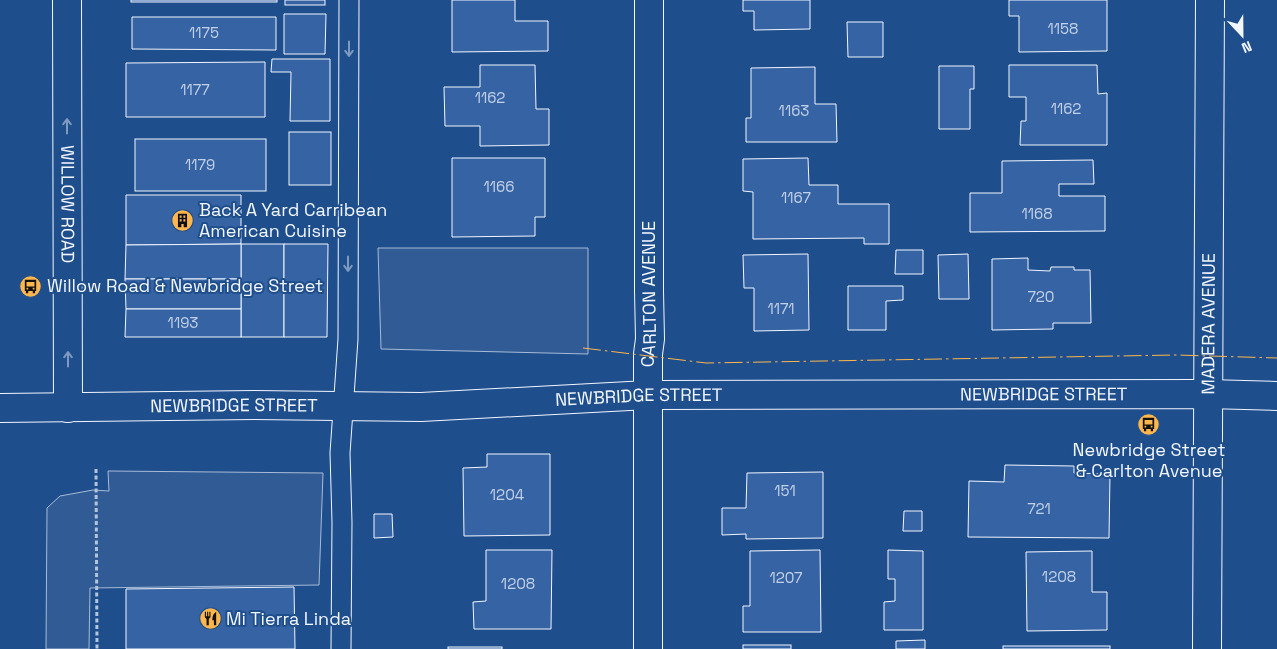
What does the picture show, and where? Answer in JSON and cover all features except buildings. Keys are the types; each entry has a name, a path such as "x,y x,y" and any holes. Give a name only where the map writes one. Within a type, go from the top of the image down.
{"street":[{"name":"WILLOW ROAD","path":"67,0 68,408"},
{"name":"CARLTON AVENUE","path":"648,649 648,354 650,339 648,291 649,0"},
{"name":"MADERA AVENUE","path":"1208,649 1210,0"},
{"name":"NEWBRIDGE STREET","path":"0,408 254,405 421,407 648,394 1208,394 1277,396"}],"lane":[{"path":"341,649 342,522 340,453 348,339 349,0"}],"path":[{"path":"96,469 97,649"}],"shaded area":[{"path":"378,248 588,248 588,354 381,349"},
{"path":"108,471 323,473 319,585 90,588 89,649 46,649 47,508 60,496 93,490 109,491"}],"power":[{"path":"583,348 706,363 1176,355 1277,358"}],"place":[{"name":"Back A Yard Carribean American Cuisine","path":"183,220"},
{"name":"Willow Road & Newbridge Street","path":"31,286"},
{"name":"Newbridge Street & Carlton Avenue","path":"1149,425"},
{"name":"Mi Tierra Linda","path":"210,619"}]}
